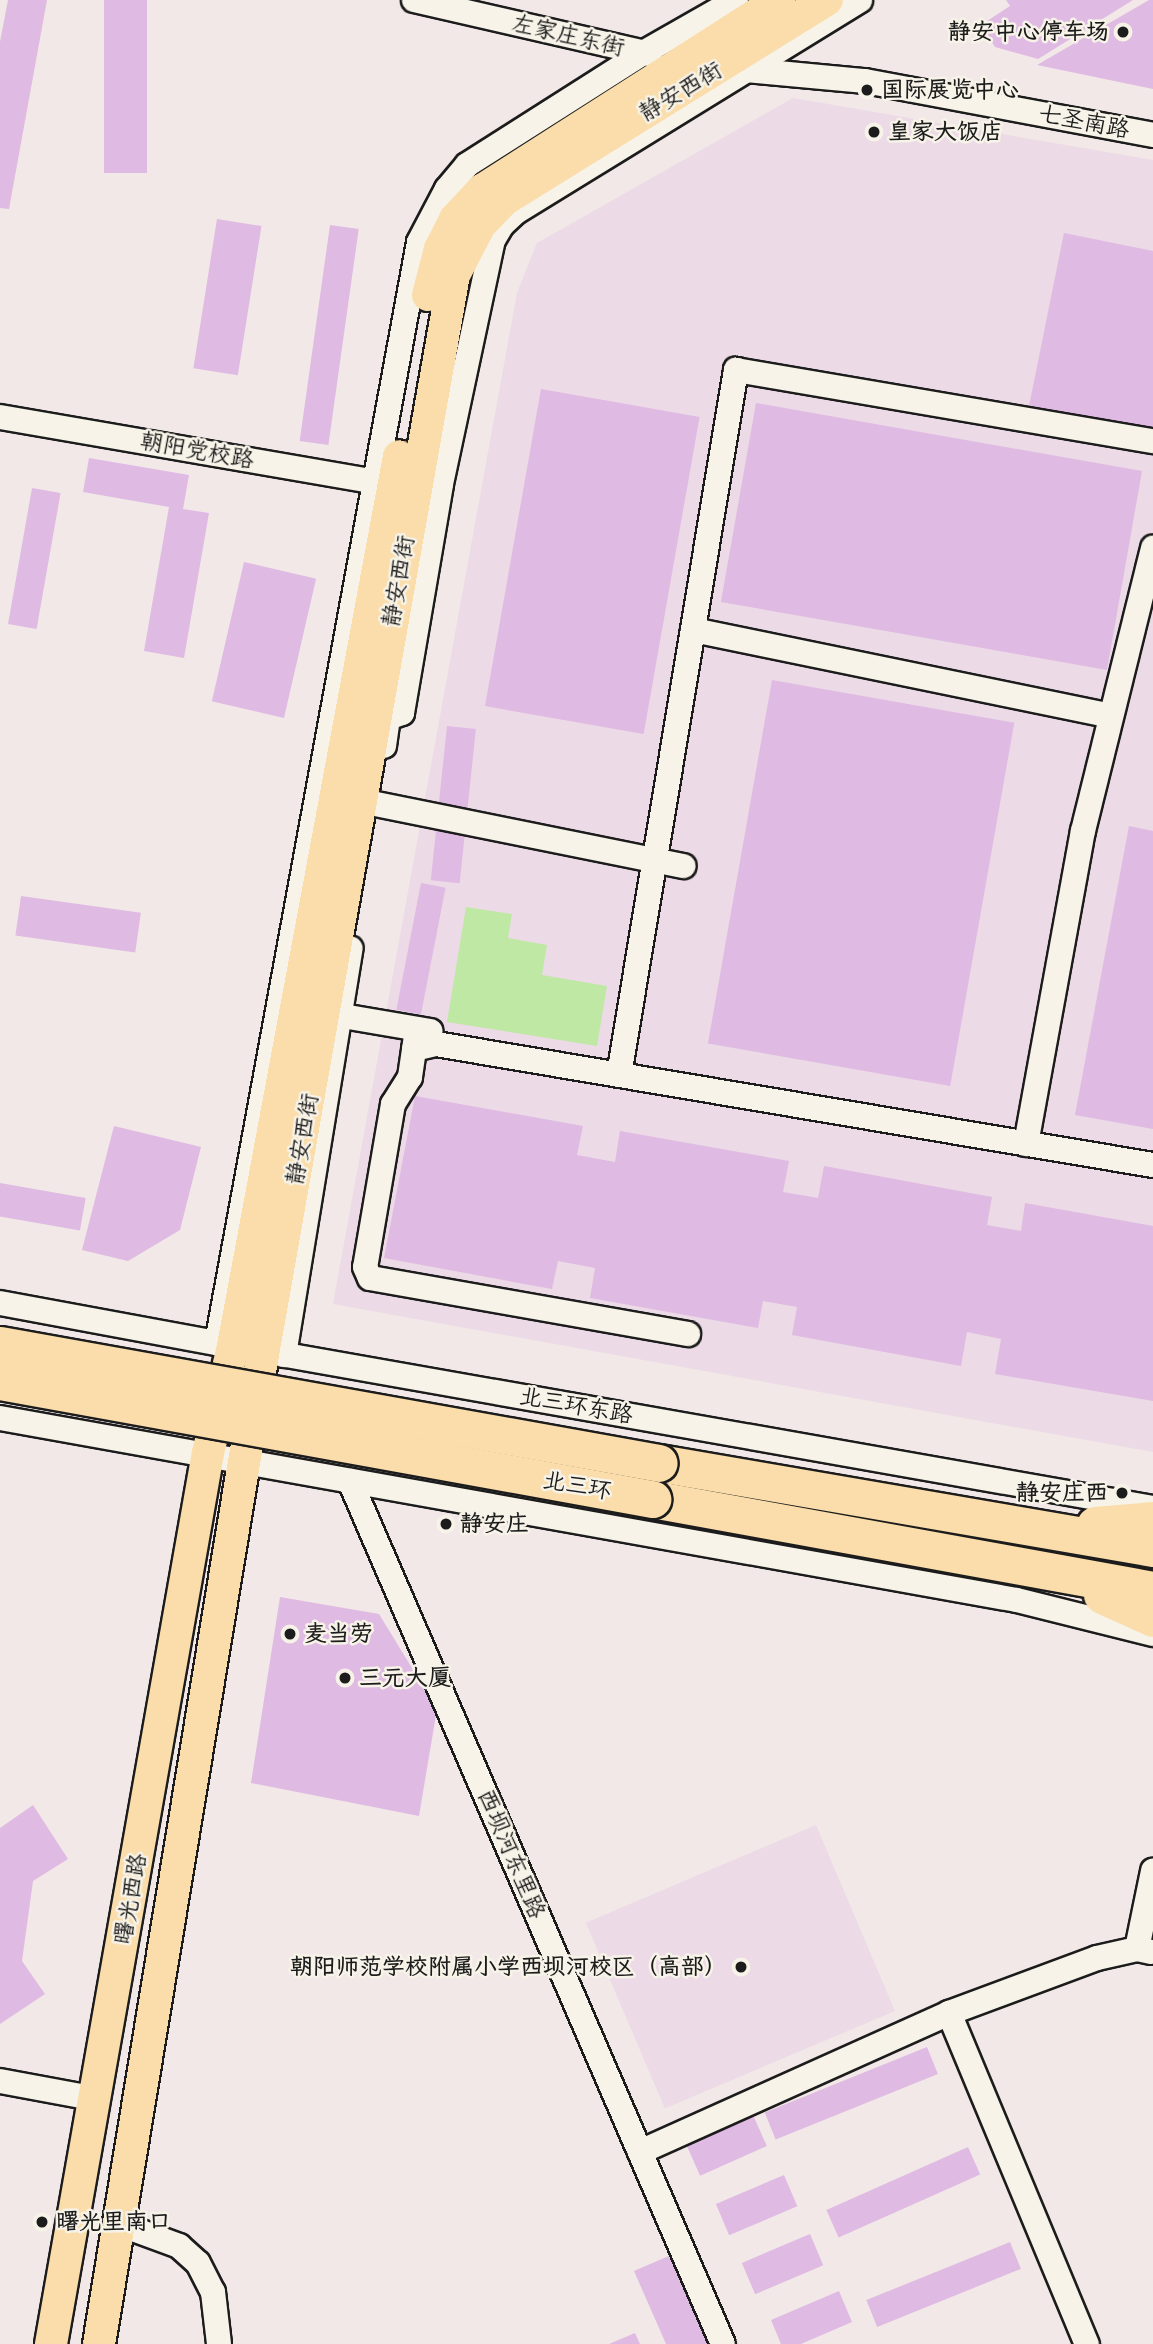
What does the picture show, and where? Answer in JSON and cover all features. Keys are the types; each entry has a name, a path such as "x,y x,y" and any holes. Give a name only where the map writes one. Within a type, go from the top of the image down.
{"highway":[{"name":"北三环","path":"0,1345 1038,1531 1153,1548"},
{"name":"北三环","path":"0,1381 1153,1590"},
{"path":"1038,1531 1153,1520"},
{"path":"1050,1572 1153,1618"}],"main road":[{"name":"静安西街","path":"208,1453 225,1344 303,967 384,484 431,279 455,219 482,190 514,166 779,0"},
{"name":"静安西街","path":"244,1462 275,1353 368,803 447,304 466,247 480,225 504,200 738,68 827,0"},
{"name":"曙光西路","path":"51,2344 97,2099 208,1453"},
{"name":"曙光西路","path":"99,2344 122,2225 244,1462"}],"street":[{"name":"左家庄东街","path":"414,0 681,62"},
{"path":"225,1344 273,1020 384,484 419,242 447,189 467,165 504,138 736,0"},
{"path":"738,68 860,0"},
{"name":"七圣南路","path":"738,68 865,81 1153,135"},
{"path":"619,1075 736,370 1153,441"},
{"name":"朝阳党校路","path":"0,417 384,484"},
{"path":"1026,1144 1108,715 1153,548"},
{"path":"693,630 1108,715"},
{"path":"368,803 684,866"},
{"path":"273,1020 303,967"},
{"path":"332,1014 420,1037 436,1044 1153,1165"},
{"path":"420,1037 410,1077 393,1104 365,1267 370,1278 688,1334"},
{"name":"北三环东路","path":"0,1303 1153,1508"},
{"path":"42,1311 10,1419 1017,1600 1153,1634"},
{"path":"422,1493 446,1383"},
{"name":"西坝河东里路","path":"350,1480 723,2344"},
{"path":"640,2152 949,2013 1097,1958 1145,1951 1153,1871"},
{"path":"949,2013 1087,2344"},
{"path":"0,2081 97,2099"},
{"path":"122,2225 178,2246 198,2263 214,2292 219,2344"}],"shaded area":[{"path":"793,98 1153,160 1153,1452 333,1304 517,293 537,243"},
{"name":"朝阳师范学校附属小学西坝河校区（高部）","path":"816,1825 895,2011 665,2109 586,1923"}],"green space":[{"path":"466,907 512,914 508,938 547,945 542,975 607,986 597,1046 447,1022"}],"building":[{"path":"8,0 47,0 9,209 0,208 0,42"},
{"path":"104,0 147,0 147,173 104,173"},
{"path":"1006,0 1133,0 1038,59 995,47 981,25 1010,6"},
{"name":"静安中心停车场","path":"1153,0 1153,89 1037,65"},
{"path":"217,219 261,226 238,375 193,368"},
{"path":"330,225 359,229 328,445 300,441"},
{"path":"1064,233 1153,251 1153,430 1029,406"},
{"path":"541,389 700,417 644,734 485,706"},
{"path":"756,403 1142,471 1107,670 721,602"},
{"path":"89,458 189,475 183,509 209,513 184,658 144,651 169,507 83,492"},
{"path":"32,488 61,493 37,629 8,624"},
{"path":"244,562 316,579 284,718 212,701"},
{"path":"772,680 1014,723 950,1086 708,1043"},
{"path":"447,726 476,729 460,883 431,880"},
{"path":"1129,826 1153,831 1153,1129 1075,1115"},
{"path":"421,883 446,888 421,1014 396,1010"},
{"path":"21,896 141,913 135,952 15,936"},
{"path":"415,1096 583,1126 577,1155 615,1162 620,1131 789,1161 783,1192 818,1198 824,1166 992,1197 987,1225 1021,1231 1025,1203 1153,1226 1153,1401 995,1374 1001,1339 967,1332 961,1366 792,1335 797,1307 763,1301 758,1328 590,1298 595,1268 558,1261 552,1289 384,1258"},
{"path":"114,1126 201,1147 180,1230 128,1261 82,1250"},
{"path":"0,1183 86,1198 80,1231 0,1217"},
{"path":"280,1597 379,1614 437,1709 419,1816 251,1783"},
{"path":"33,1805 68,1859 33,1881 22,1961 45,1994 0,2024 0,1828"},
{"path":"927,2047 938,2074 776,2139 765,2113"},
{"path":"753,2115 767,2146 700,2176 686,2145"},
{"path":"968,2147 980,2174 839,2237 826,2210"},
{"path":"784,2175 797,2206 729,2235 716,2204"},
{"path":"810,2234 823,2265 755,2294 742,2263"},
{"path":"1010,2242 1021,2269 877,2327 866,2300"},
{"path":"671,2255 709,2344 666,2344 634,2271"},
{"path":"839,2291 852,2322 801,2344 781,2344 771,2320"},
{"path":"635,2333 640,2344 609,2344"}],"place":[{"name":"静安中心停车场","path":"1123,32"},
{"name":"国际展览中心","path":"867,90"},
{"name":"皇家大饭店","path":"874,132"},
{"name":"静安庄西","path":"1122,1493"},
{"name":"静安庄","path":"446,1524"},
{"name":"麦当劳","path":"290,1634"},
{"name":"三元大厦","path":"345,1678"},
{"name":"朝阳师范学校附属小学西坝河校区（高部）","path":"741,1967"},
{"name":"曙光里南口","path":"42,2222"}]}
